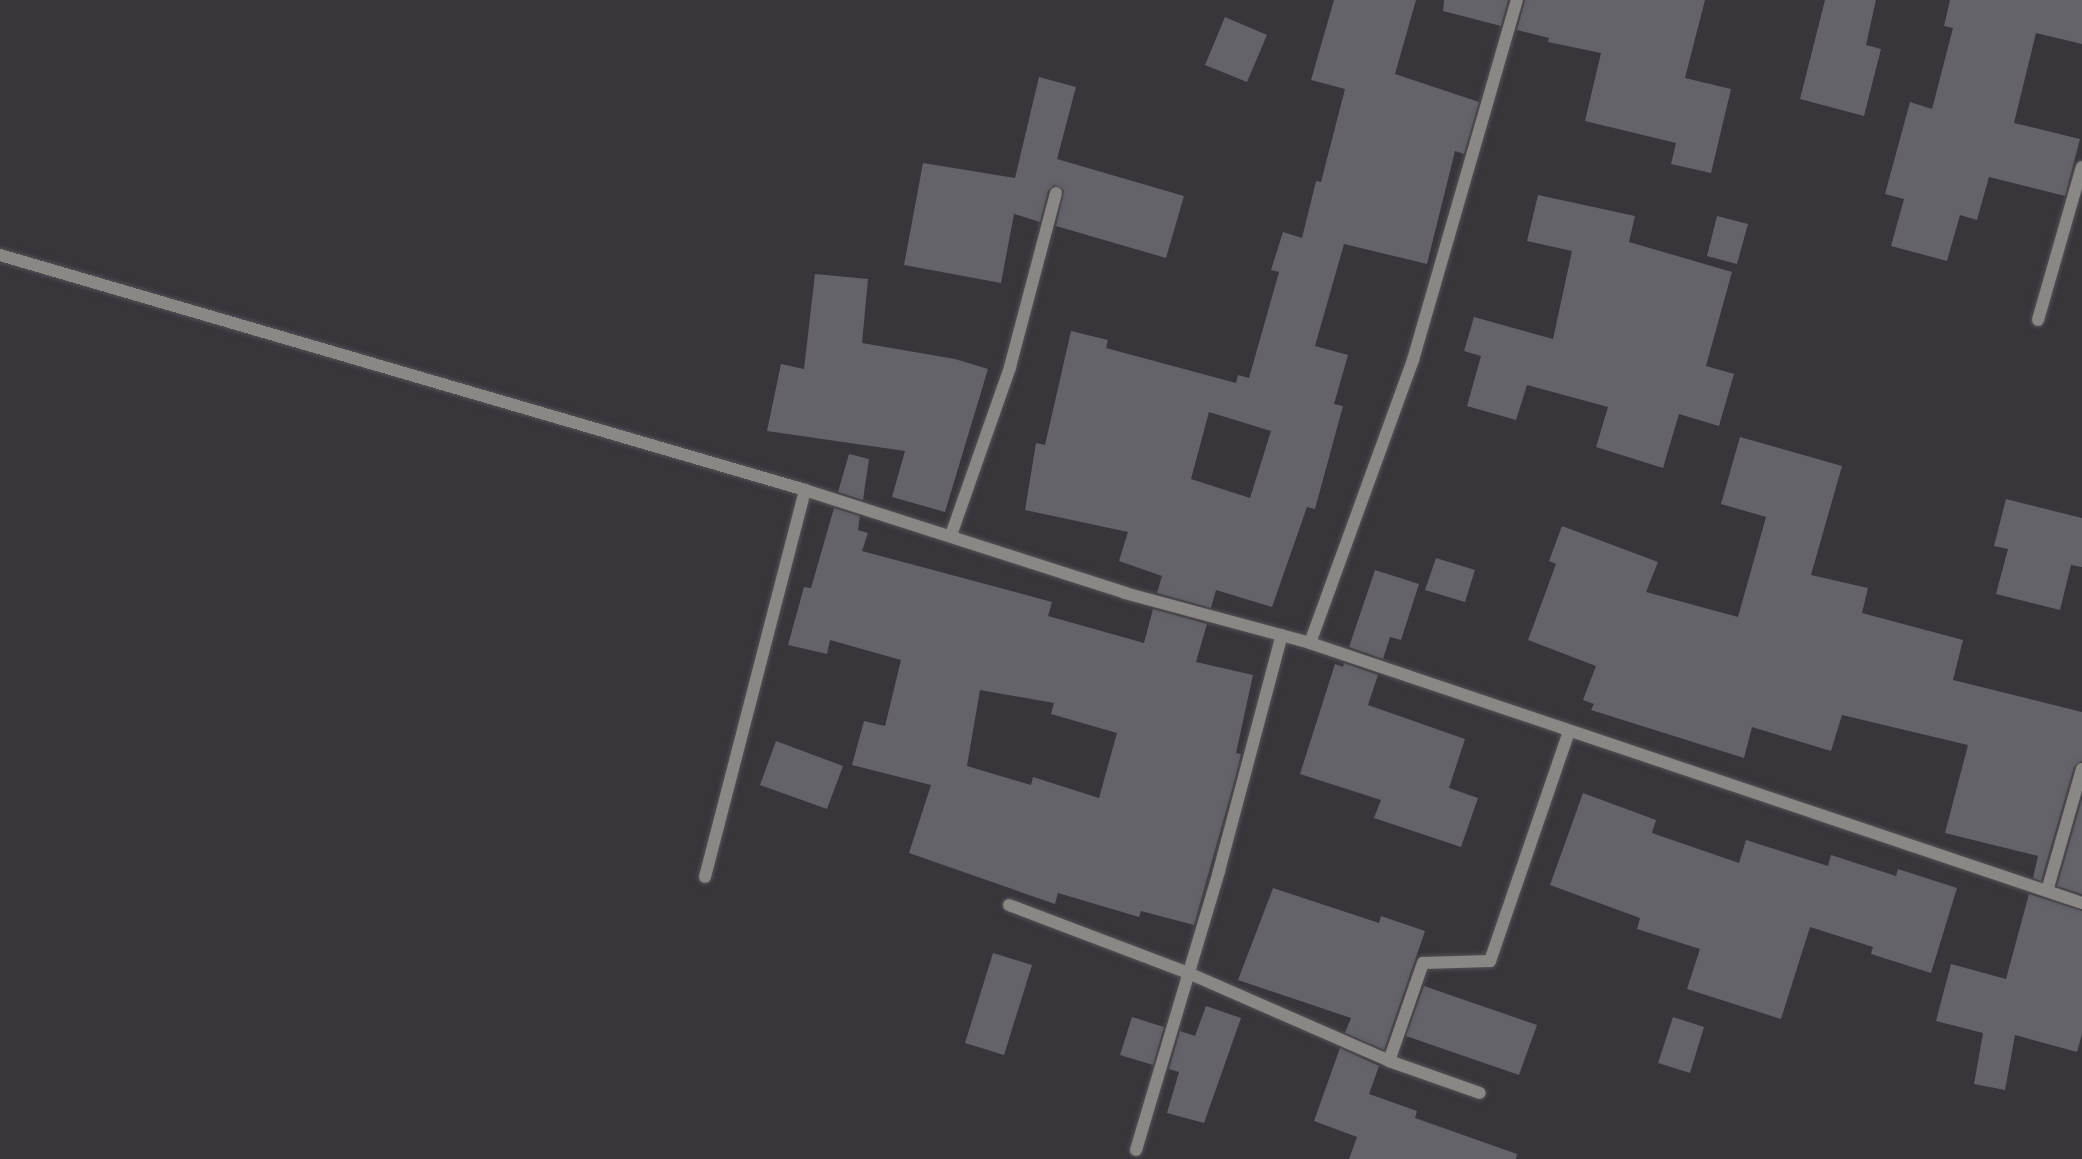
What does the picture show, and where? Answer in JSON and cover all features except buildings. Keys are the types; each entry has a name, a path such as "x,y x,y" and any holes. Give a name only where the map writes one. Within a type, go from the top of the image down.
{"street":[{"path":"1310,643 1413,360 1517,0"},
{"path":"2038,320 2082,167"},
{"path":"951,535 1010,367 1056,193"},
{"path":"0,255 805,490 951,535 1125,593 1310,643 2082,903"},
{"path":"705,878 805,490"},
{"path":"1136,1150 1282,635"},
{"path":"1389,1061 1423,963 1490,961 1569,731"},
{"path":"2047,891 2082,770"},
{"path":"1009,905 1188,973 1389,1061 1480,1093"}]}
